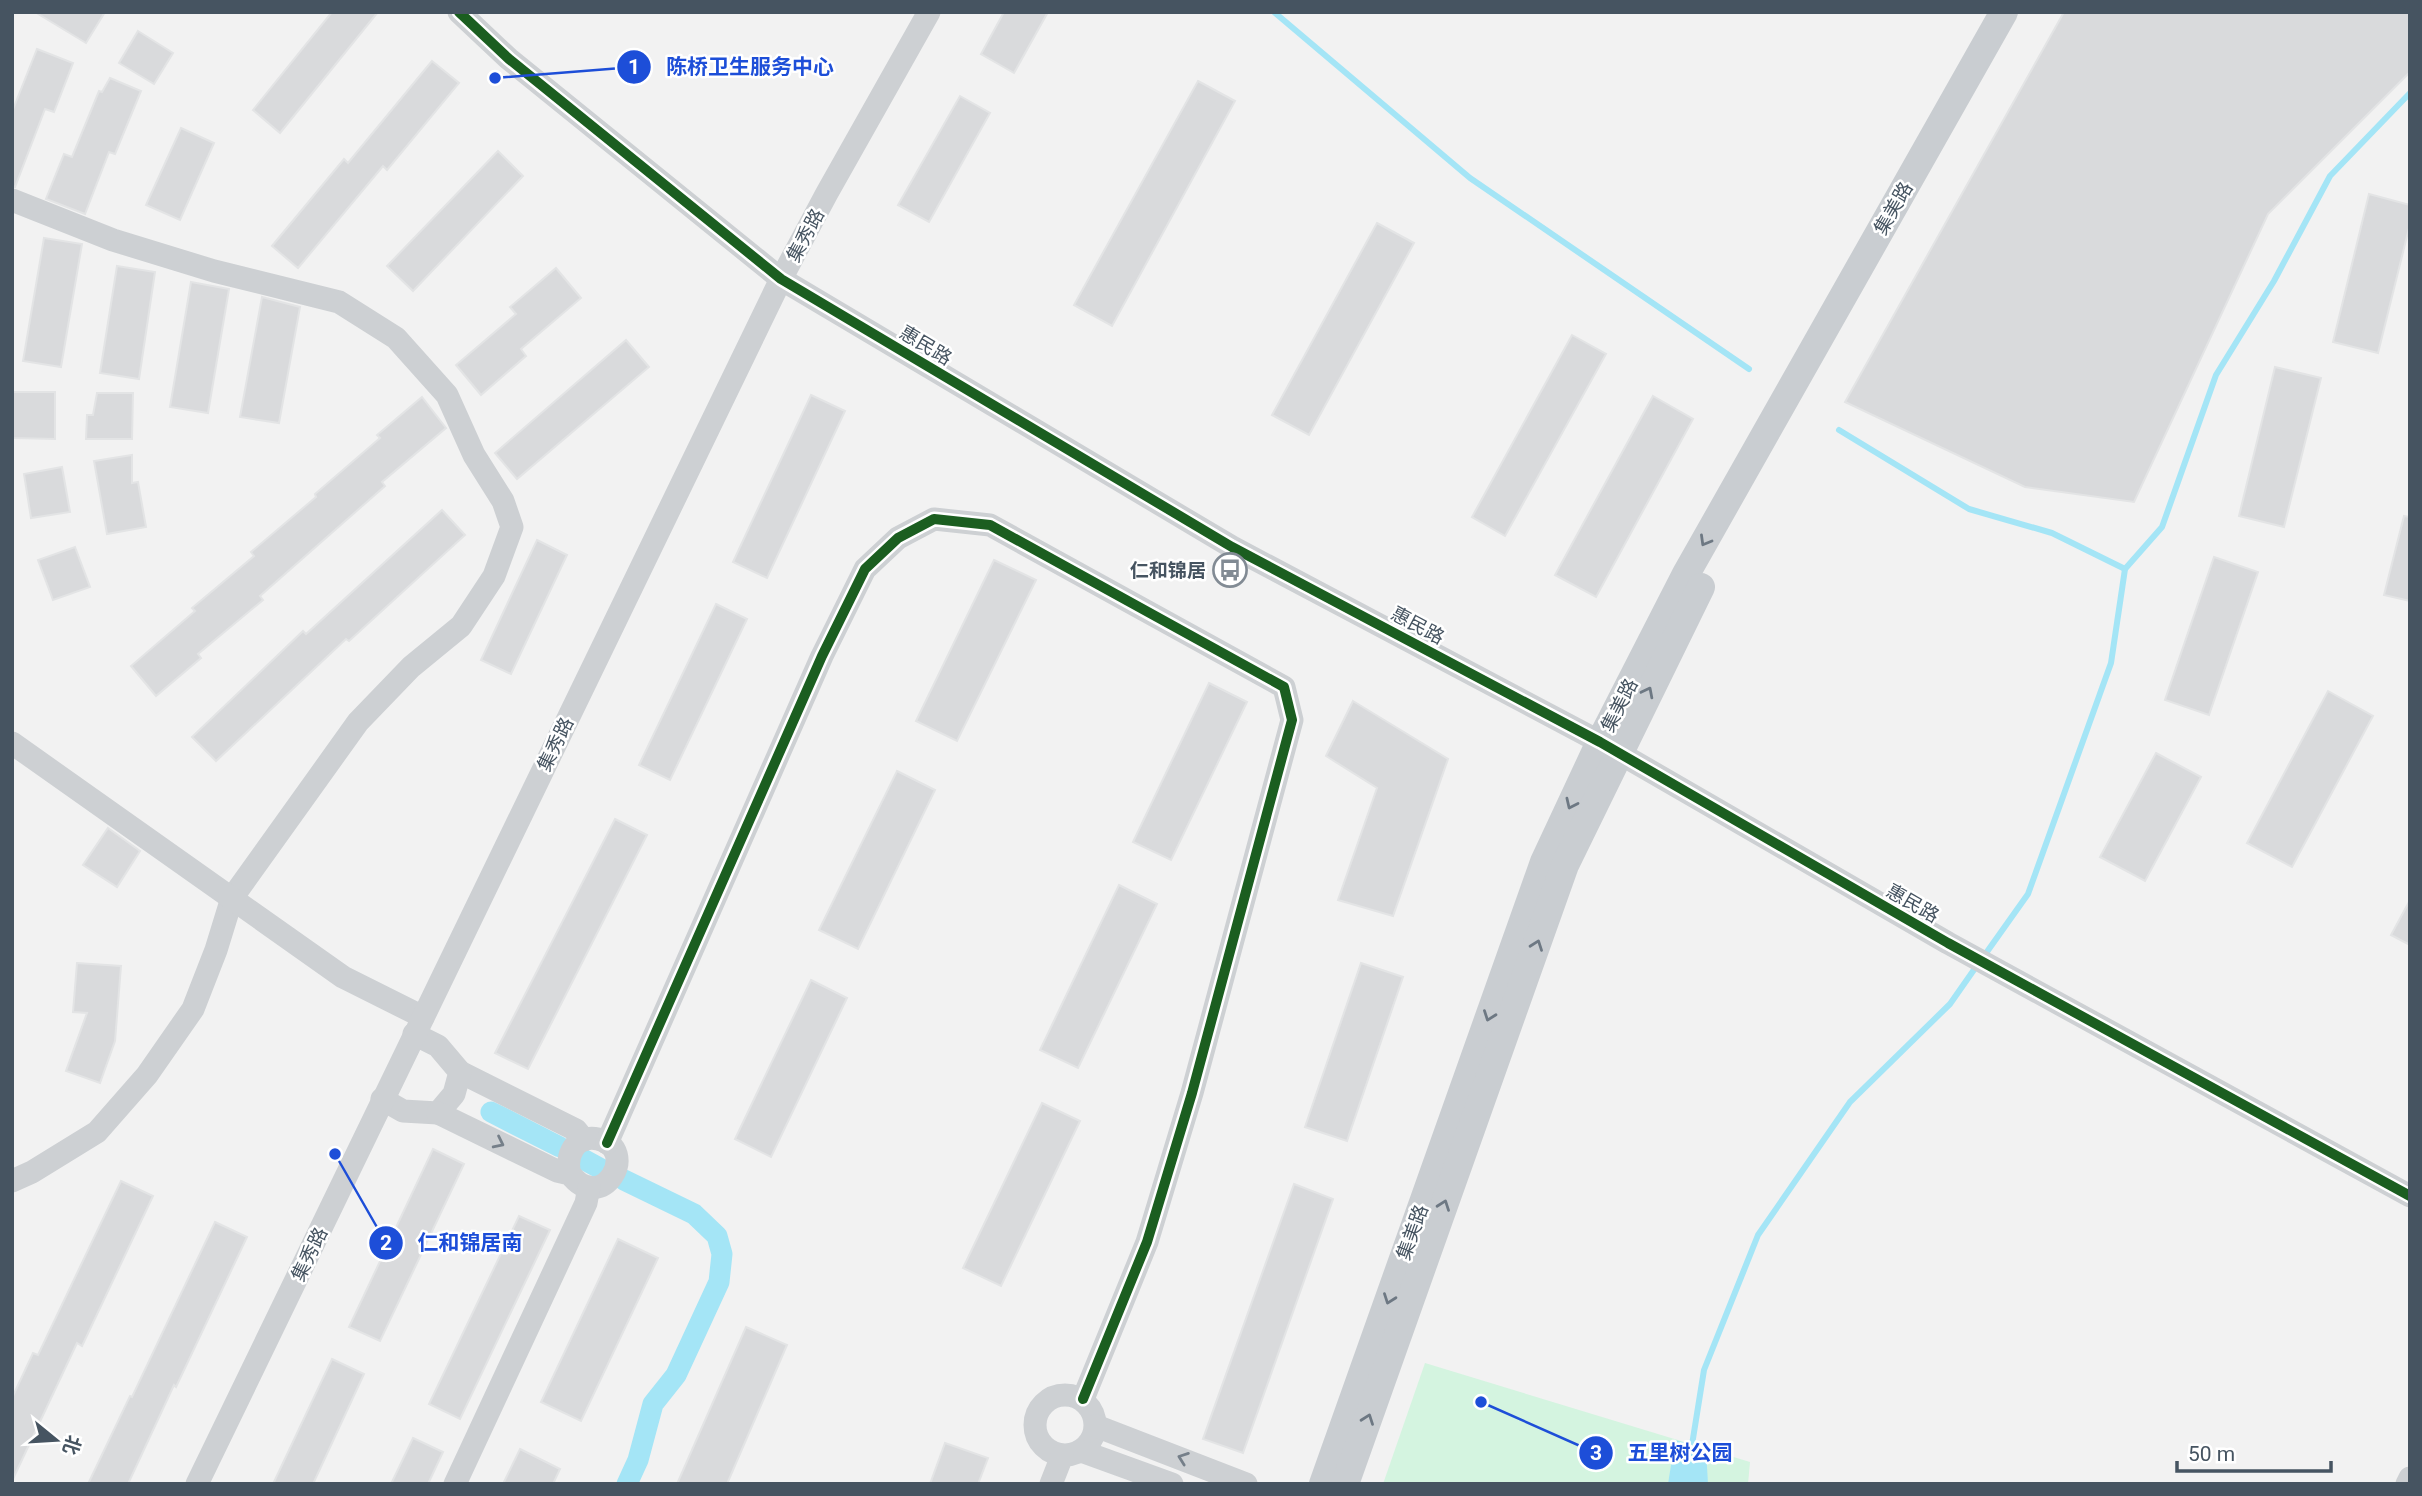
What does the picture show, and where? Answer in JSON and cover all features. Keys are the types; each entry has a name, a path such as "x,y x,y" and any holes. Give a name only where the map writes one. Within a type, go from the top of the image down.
{"main road":[{"name":"集美路","path":"1345,1484 1565,865 1609,748 1686,574 2004,12"},
{"name":"集美路","path":"1323,1484 1544,862 2025,12"}],"street":[{"name":"惠民路","path":"459,12 509,59 781,279 1232,547 1609,748 1948,943 2410,1196"},
{"name":"集秀路","path":"197,1484 781,279 929,12"},
{"path":"12,200 113,240 214,271 339,302 396,338 447,395 474,455 503,500 512,527 494,576 461,626 411,667 358,722 232,898 216,950 193,1009 147,1074 97,1132 32,1172 12,1181"},
{"path":"607,1143 822,656 866,569 898,538 934,519 990,525 1284,687 1292,720 1192,1093 1147,1242 1083,1399"},
{"path":"12,743 343,977 419,1026 460,1072 576,1130 584,1140"},
{"path":"438,1113 454,1094 460,1072"},
{"path":"382,1099 403,1111 438,1113 580,1181 604,1184 615,1173 616,1157 607,1143 592,1138 584,1140 571,1150 568,1158 580,1181 586,1203 454,1484"},
{"path":"1051,1484 1072,1453 1089,1445 1096,1426 1090,1406 1083,1399 1063,1394 1044,1403 1038,1411 1035,1430 1044,1447 1072,1453 1172,1484"},
{"path":"1096,1426 1246,1484"},
{"path":"2407,1484 2410,1478"}],"green space":[{"path":"1425,1363 1750,1462 1748,1484 1383,1484"}],"water":[{"path":"1675,1440 1706,1449 1708,1484 1668,1484"}],"building":[{"path":"35,12 105,12 86,43"},
{"path":"332,12 378,12 280,133 253,110"},
{"path":"1004,12 1048,12 1014,73 981,54"},
{"path":"2064,12 2410,12 2410,72 2268,214 2134,502 2025,487 1845,402"},
{"path":"138,31 173,53 154,84 119,63"},
{"path":"37,49 73,63 54,112 45,109 15,187 12,186 12,112"},
{"path":"432,61 459,83 387,170 383,166 298,268 272,246 344,159 348,163"},
{"path":"110,78 141,91 115,154 109,152 85,214 46,199 64,154 72,157 99,91 102,92"},
{"path":"1198,81 1235,101 1112,326 1074,305"},
{"path":"960,96 990,113 929,222 898,205"},
{"path":"181,128 214,143 180,220 146,205"},
{"path":"498,151 523,176 413,291 387,266"},
{"path":"2369,194 2410,205 2410,224 2378,353 2333,342"},
{"path":"1377,223 1414,243 1309,435 1272,415"},
{"path":"44,238 82,244 61,367 23,361"},
{"path":"117,266 155,272 139,379 100,373"},
{"path":"556,268 581,298 521,349 526,356 481,395 456,365 516,314 510,307"},
{"path":"191,282 229,289 208,413 170,407"},
{"path":"262,297 300,307 279,423 240,417"},
{"path":"1572,335 1606,354 1505,536 1472,517"},
{"path":"626,340 649,367 517,479 495,453"},
{"path":"2275,367 2321,378 2284,527 2239,516"},
{"path":"12,392 55,392 55,439 12,438"},
{"path":"97,393 133,393 132,439 86,439 87,415 93,415"},
{"path":"811,395 845,411 767,578 733,562"},
{"path":"1653,396 1693,419 1596,597 1555,575"},
{"path":"422,397 446,428 382,482 385,486 260,596 263,600 198,654 201,658 156,696 131,666 195,611 192,608 254,556 251,552 316,497 315,494 380,438 377,435"},
{"path":"132,455 132,483 138,482 146,527 107,534 94,461"},
{"path":"62,467 70,512 31,518 24,474"},
{"path":"442,510 465,535 349,641 346,639 216,761 192,737 303,631 306,634"},
{"path":"2404,516 2410,517 2410,601 2384,595"},
{"path":"537,540 567,555 511,674 481,660"},
{"path":"75,547 90,587 53,600 38,560"},
{"path":"2214,557 2258,572 2209,715 2165,700"},
{"path":"994,560 1036,580 957,741 916,721"},
{"path":"716,604 747,619 670,780 639,765"},
{"path":"1209,683 1247,702 1171,860 1133,842"},
{"path":"2328,691 2373,716 2292,867 2247,843"},
{"path":"1353,701 1448,759 1393,916 1338,900 1377,788 1326,756"},
{"path":"2156,753 2201,777 2145,881 2100,857"},
{"path":"897,771 935,790 858,949 819,930"},
{"path":"615,819 647,835 528,1069 495,1053"},
{"path":"108,828 140,851 117,887 83,865"},
{"path":"1119,885 1157,904 1078,1068 1040,1050"},
{"path":"2410,900 2410,945 2391,935"},
{"path":"77,963 121,966 115,1041 100,1083 66,1071 87,1013 73,1012"},
{"path":"1361,963 1403,977 1347,1141 1305,1127"},
{"path":"811,980 847,998 771,1157 735,1139"},
{"path":"1042,1103 1080,1121 1001,1286 963,1268"},
{"path":"433,1149 464,1164 380,1341 349,1327"},
{"path":"121,1181 153,1196 82,1346 77,1343 12,1481 12,1398 33,1353 38,1355"},
{"path":"1294,1184 1333,1199 1243,1453 1203,1439"},
{"path":"519,1216 550,1230 460,1419 429,1404"},
{"path":"215,1222 247,1237 176,1387 174,1385 128,1484 88,1484 130,1396 132,1397"},
{"path":"618,1239 658,1258 581,1421 541,1402"},
{"path":"746,1327 787,1345 727,1484 677,1484"},
{"path":"332,1359 364,1374 313,1484 273,1484"},
{"path":"413,1438 443,1452 428,1484 391,1484"},
{"path":"945,1443 988,1458 978,1484 930,1484"},
{"path":"520,1449 560,1469 553,1484 503,1484"}],"waterway":[{"path":"1274,12 1470,178 1749,369"},
{"path":"1984,956 2028,894 2111,663 2125,569 2162,527 2216,375 2274,281 2330,176 2410,93"},
{"path":"1839,430 1969,509 2052,533 2125,569"},
{"path":"1691,1451 1704,1370 1758,1235 1850,1102 1950,1004 1978,964"},
{"path":"491,1112 560,1147"},
{"path":"581,1158 603,1170"},
{"path":"624,1180 694,1214 717,1236 722,1254 719,1282 676,1375 653,1404 638,1460 627,1484"}],"cycle path":[{"path":"459,12 509,59 781,279 1232,547 1600,742 1948,943 2410,1196"},
{"path":"607,1143 822,656 865,569 898,538 934,519 990,525 1284,687 1292,720 1192,1093 1147,1242 1083,1399"}],"place":[{"name":"陈桥卫生服务中心","path":"495,78"},
{"name":"仁和锦居","path":"1230,570"},
{"name":"仁和锦居南","path":"335,1154"},
{"name":"五里树公园","path":"1481,1402"}]}
